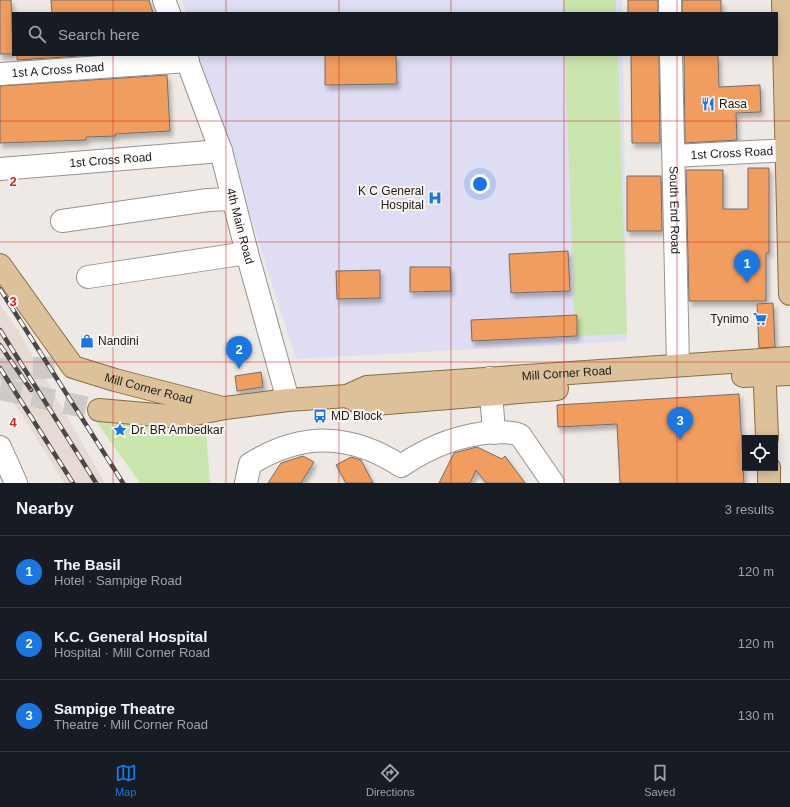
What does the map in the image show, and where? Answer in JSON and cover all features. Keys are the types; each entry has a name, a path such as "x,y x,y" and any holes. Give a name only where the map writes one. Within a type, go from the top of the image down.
{"main road":[{"path":"783,0 788,150 790,294"},
{"name":"Mill Corner Road","path":"0,265 73,367 115,380 224,408"},
{"name":"Mill Corner Road","path":"99,410 180,417 224,408 288,400 347,396 367,387 607,384 765,367 790,358"},
{"name":"Mill Corner Road","path":"491,386 678,365 765,367 790,374"},
{"path":"765,367 767,435"},
{"path":"769,471 769,483"}],"street":[{"path":"164,0 169,12"},
{"path":"670,0 670,12"},
{"name":"South End Road","path":"672,56 678,365"},
{"name":"1st A Cross Road","path":"0,74 186,58"},
{"name":"4th Main Road","path":"186,58 220,151 288,400"},
{"name":"1st Cross Road","path":"674,156 788,150"},
{"name":"1st Cross Road","path":"0,169 220,151"},
{"path":"62,221 208,200 233,199"},
{"path":"88,277 247,253"},
{"path":"491,386 494,432"},
{"path":"246,483 250,464 279,449 295,444 327,441 359,445 374,450 402,466 426,450 448,441 465,436 494,432 517,433 520,435 553,483"},
{"path":"1,451 16,483"}],"shaded area":[{"path":"182,0 622,0 622,12 186,12"},
{"name":"K C General Hospital","path":"199,56 623,56 627,341 296,359"},
{"path":"0,304 19,332 105,483 64,483 25,419 0,385"}],"green space":[{"path":"563,0 616,0 616,12 564,12"},
{"path":"565,56 618,56 627,334 575,336"},
{"path":"95,420 206,431 210,483 140,483"}],"building":[{"path":"0,0 11,0 12,54 0,54"},
{"path":"51,0 149,0 153,12 52,12"},
{"path":"628,0 658,0 658,12 628,12"},
{"path":"682,0 721,0 721,12 682,12"},
{"path":"17,56 79,56 17,60"},
{"path":"325,56 396,56 397,84 325,85"},
{"path":"631,56 659,56 660,143 632,143"},
{"path":"684,56 718,56 719,87 760,85 761,112 736,113 737,140 685,143"},
{"path":"167,75 170,131 86,137 86,140 0,143 0,86"},
{"path":"748,168 769,168 769,253 766,253 766,301 689,301 686,170 723,170 723,209 748,209"},
{"path":"627,176 661,176 662,231 627,231"},
{"path":"568,251 570,291 511,293 509,254"},
{"path":"410,267 450,267 451,291 410,292"},
{"path":"380,270 380,298 337,299 336,271"},
{"path":"773,303 775,347 759,348 757,304"},
{"path":"577,315 577,336 472,341 471,320"},
{"path":"261,372 263,387 237,391 235,376"},
{"path":"739,394 742,471 743,471 744,483 620,483 617,424 558,427 557,405"},
{"path":"477,447 502,459 505,456 525,483 486,483 476,470 470,483 439,483 454,453"},
{"path":"303,456 314,462 301,483 268,483 281,463"},
{"path":"351,457 361,460 373,483 346,483 336,465"}],"tunnel":[{"path":"0,369 73,367"},
{"path":"0,389 99,410"}],"railway":[{"path":"0,289 123,483"},
{"path":"0,330 96,483"},
{"path":"0,345 31,390"},
{"path":"0,368 73,483"}],"place":[{"name":"Rasa","path":"708,104"},
{"name":"K C General Hospital","path":"435,198"},
{"name":"The Basil","path":"747,283"},
{"name":"Tynimo","path":"760,319"},
{"name":"Nandini","path":"87,341"},
{"name":"K.C. General Hospital","path":"239,369"},
{"name":"MD Block","path":"320,416"},
{"name":"Dr. BR Ambedkar","path":"120,430"},
{"name":"Sampige Theatre","path":"680,440"}]}
